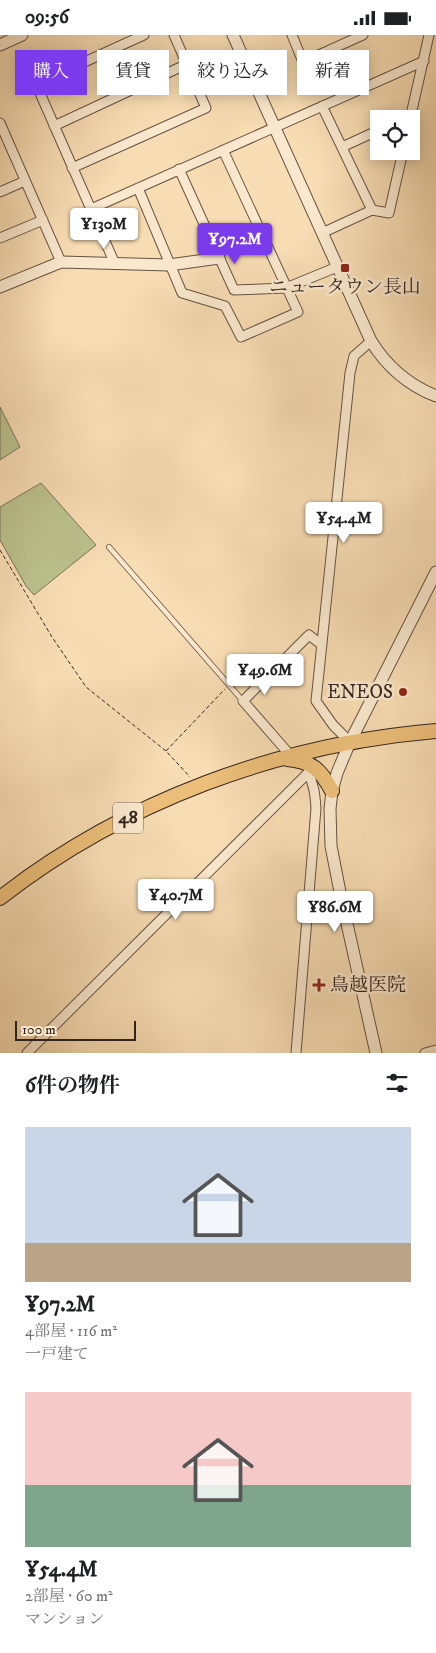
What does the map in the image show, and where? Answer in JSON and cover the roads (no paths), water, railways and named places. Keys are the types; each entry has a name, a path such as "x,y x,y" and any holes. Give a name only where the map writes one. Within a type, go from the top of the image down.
{"main road":[{"name":"48","path":"0,898 39,869 92,837 143,811 240,771 286,757 350,742 390,735 436,731"},
{"path":"286,757 313,766 326,779 332,791"}],"street":[{"path":"0,45 22,35"},
{"path":"115,264 36,84 144,35"},
{"path":"174,35 181,50"},
{"path":"233,35 371,341 384,361 401,377 436,396"},
{"path":"292,35 303,62 363,35"},
{"path":"410,110 429,35"},
{"path":"91,209 424,61"},
{"path":"54,126 179,68"},
{"path":"72,167 206,108 200,95"},
{"path":"322,106 372,210"},
{"path":"0,123 4,143 25,181 62,263"},
{"path":"342,147 370,134"},
{"path":"138,188 182,293 225,307 241,337 298,313 223,150"},
{"path":"322,233 372,210 389,213 401,160"},
{"path":"179,169 234,290 286,289 337,267"},
{"path":"0,192 25,181"},
{"path":"0,238 42,220"},
{"path":"0,287 62,263 169,265 219,257"},
{"path":"350,742 333,725 316,701 351,364 358,351 371,341"},
{"path":"376,1053 331,846 330,809 332,791 337,773 350,742 436,572"},
{"path":"286,757 243,701 310,635 322,645"},
{"path":"27,1053 308,773 312,780 316,808 296,1053"},
{"path":"316,808 330,809"},
{"path":"425,1053 436,1050"}],"lane":[{"path":"109,547 243,701"}],"place":[{"name":"ニュータウン長山","path":"345,268"},
{"name":"ENEOS","path":"403,692"},
{"name":"鳥越医院","path":"319,985"}]}
